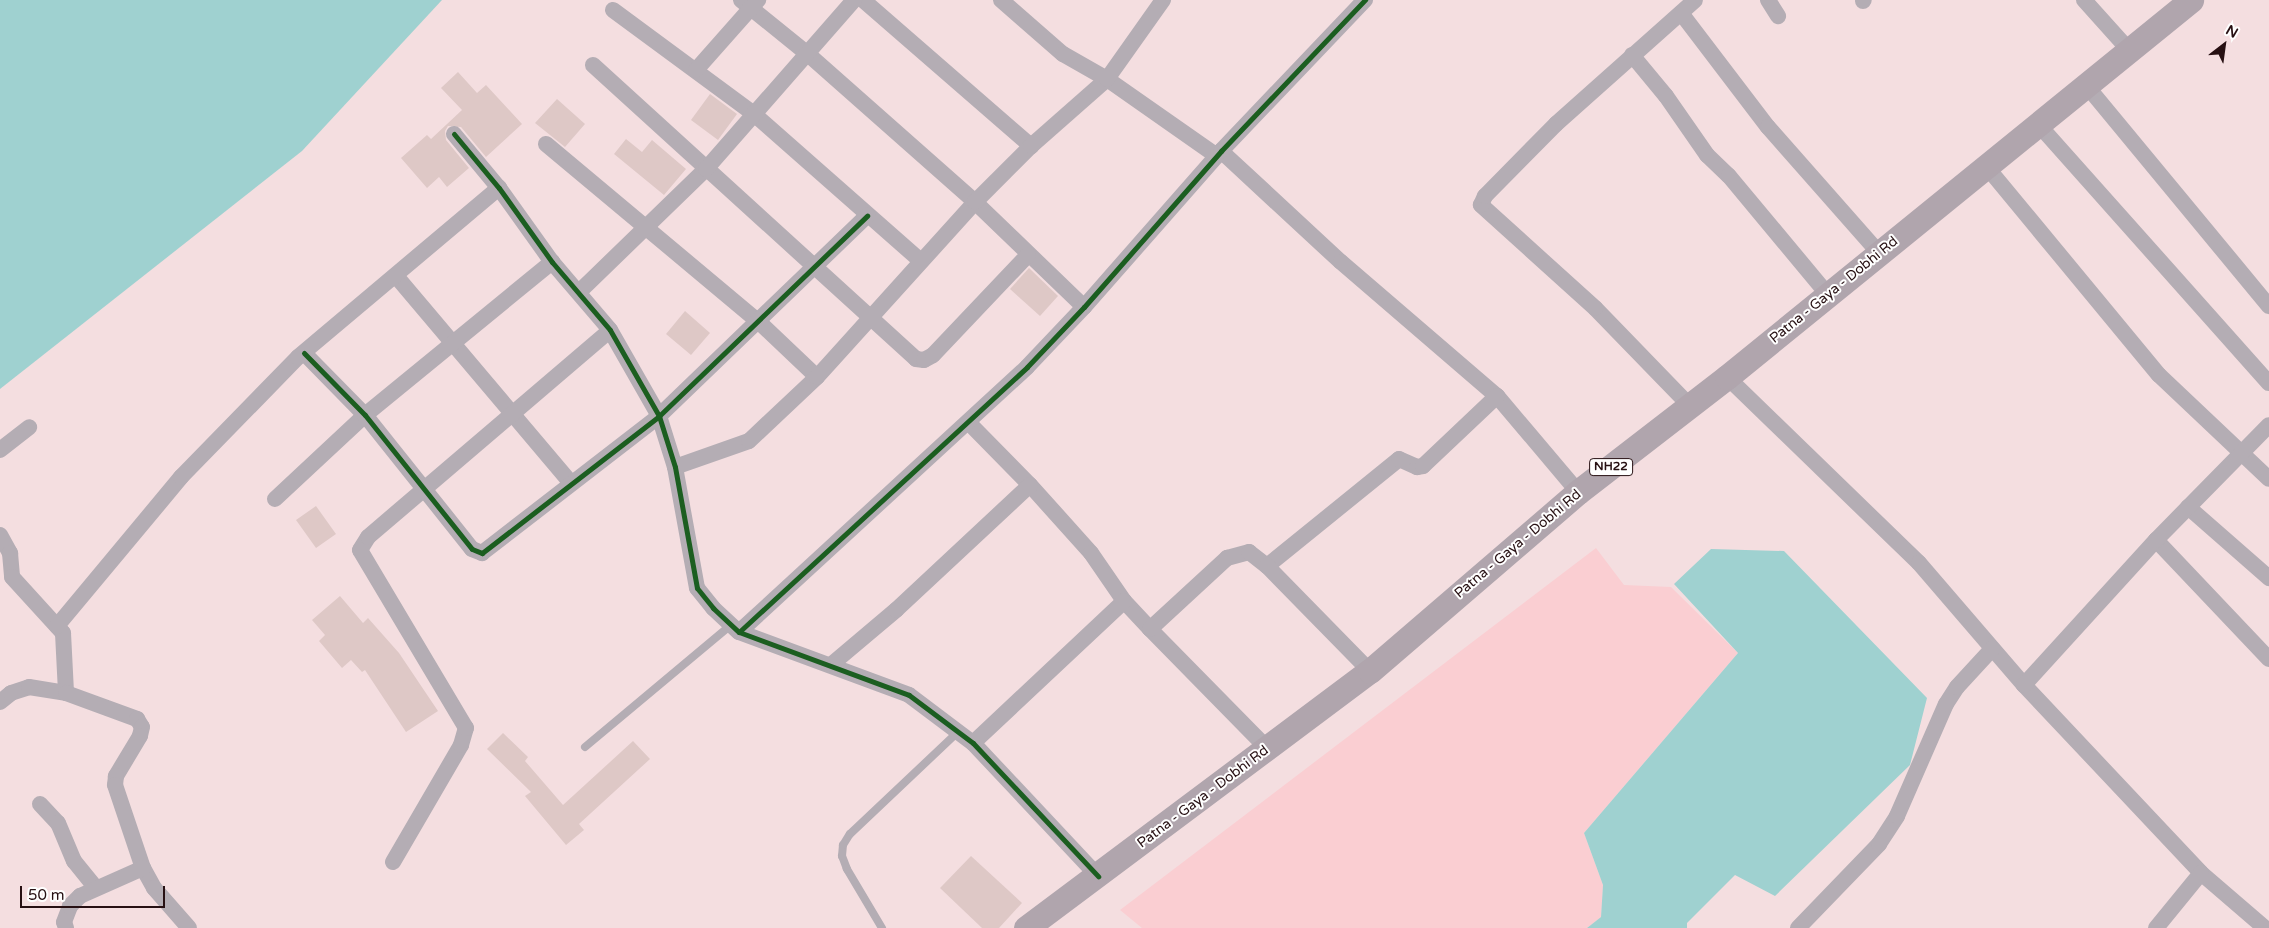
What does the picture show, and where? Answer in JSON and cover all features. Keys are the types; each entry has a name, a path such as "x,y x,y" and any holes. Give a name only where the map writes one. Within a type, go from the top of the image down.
{"main road":[{"name":"Patna - Gaya - Dobhi Rd","path":"1026,928 1370,671 1578,492 1727,377 2191,0"}],"street":[{"path":"579,292 706,169 809,55 854,0"},
{"path":"863,0 1031,146"},
{"path":"1001,0 1063,54 1107,79 1219,154 1497,396 1578,492"},
{"path":"674,467 749,441 817,377 975,202 1031,146 1107,79 1162,0"},
{"path":"1690,406 1595,308 1481,205 1485,196 1556,124 1695,0"},
{"path":"1768,0 1778,16"},
{"path":"2084,0 2130,50"},
{"path":"735,629 968,422 1084,307 1219,154 1360,1"},
{"path":"696,70 750,2 975,202 1084,307"},
{"path":"613,10 754,114 867,216 921,261"},
{"path":"1681,12 1768,128 1879,253"},
{"path":"1632,55 1666,96 1707,155 1729,176 1828,295"},
{"path":"593,65 706,169 816,264 916,359 924,360 933,355 1028,255"},
{"path":"2086,85 2269,306"},
{"path":"2038,124 2269,383"},
{"path":"454,134 500,188 552,262 610,330 659,416 674,467 697,588 735,629 832,664 909,695 973,743 1098,876"},
{"path":"546,144 758,321 817,377"},
{"path":"1986,166 2159,375 2269,479"},
{"path":"57,626 181,477 304,353 500,188"},
{"path":"304,353 364,414 472,549 482,552 570,482 659,416 867,216"},
{"path":"275,499 364,414 552,262"},
{"path":"396,276 570,482"},
{"path":"393,862 461,745 466,728 360,550 368,538 610,330"},
{"path":"1727,377 1919,563 2024,685 2201,873 2265,928"},
{"path":"1267,566 1399,459 1417,467 1423,466 1497,396"},
{"path":"968,422 1030,485 1091,553 1124,601 1268,748"},
{"path":"2024,685 2156,540 2269,425"},
{"path":"0,450 29,427"},
{"path":"832,664 896,610 1030,485"},
{"path":"2188,507 2269,578"},
{"path":"0,535 10,553 12,576 57,626 65,642 66,693"},
{"path":"2156,540 2269,659"},
{"path":"1150,629 1227,558 1250,552 1267,566 1370,671"},
{"path":"973,743 1124,601"},
{"path":"1803,926 1879,844 1897,816 1946,704 1956,687 1992,649"},
{"path":"0,702 11,693 29,686 66,693 130,716 142,727 116,776 116,785 143,868 154,888 189,928"},
{"path":"40,804 58,823 74,861 94,887"},
{"path":"66,928 64,922 70,906 94,887 143,868"},
{"path":"2156,928 2201,873"}],"lane":[{"path":"585,747 735,629"},
{"path":"882,928 847,869 842,856 843,845 850,834 958,732"}],"shaded area":[{"path":"1596,548 1624,585 1671,587 1738,653 1584,833 1603,885 1601,917 1587,928 1142,928 1120,910"}],"water":[{"path":"0,0 442,0 302,151 0,389"},
{"path":"1711,549 1784,551 1927,698 1910,765 1775,896 1735,875 1687,923 1687,928 1587,928 1601,917 1603,885 1584,833 1738,653 1674,584"}],"building":[{"path":"458,72 477,93 486,85 522,124 486,157 461,127 448,126 445,131 446,140 469,168 447,187 439,177 427,188 401,158 427,135 431,139 462,110 441,88"},
{"path":"710,94 737,114 718,140 691,120"},
{"path":"557,99 585,124 565,147 535,123"},
{"path":"626,139 642,152 652,140 686,169 664,195 614,154"},
{"path":"1029,268 1058,296 1040,316 1010,289"},
{"path":"685,311 710,333 691,355 666,334"},
{"path":"316,506 336,534 316,548 296,520"},
{"path":"340,596 363,623 368,618 399,653 438,711 406,732 365,670 362,672 351,660 342,668 319,641 325,635 312,620"},
{"path":"503,733 528,757 525,761 563,805 633,741 650,759 579,824 584,830 566,845 525,796 531,792 487,749"},
{"path":"971,856 1022,903 999,928 982,928 940,888"}],"cycle path":[{"path":"739,632 1027,367 1084,307 1221,151 1365,0"},
{"path":"454,134 499,188 552,262 610,330 659,416 675,467 697,588 713,608 739,632 909,695 973,743 1098,876"},
{"path":"304,353 365,415 472,549 482,553 659,416 867,216"}]}
